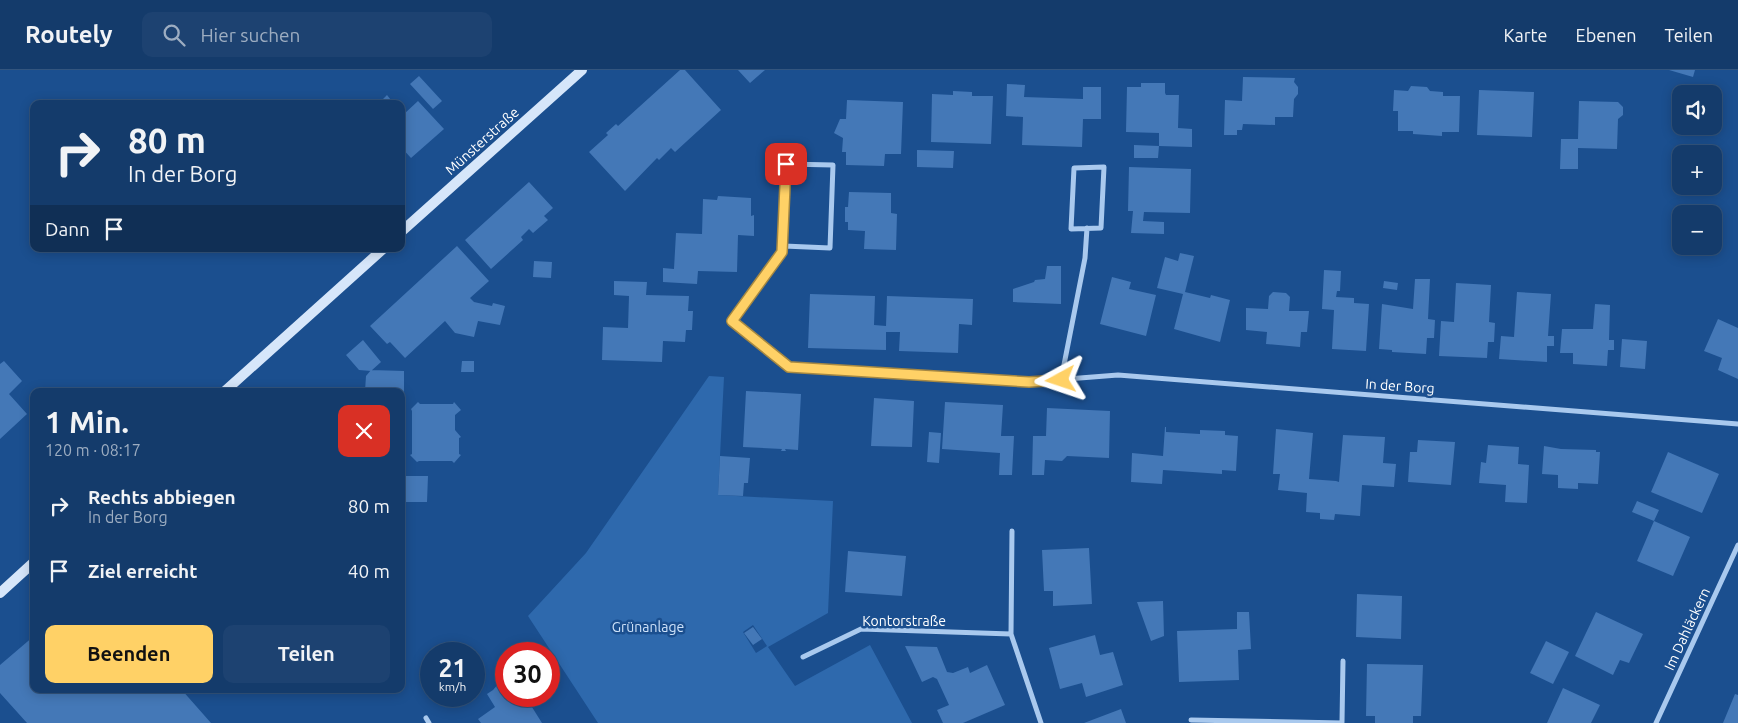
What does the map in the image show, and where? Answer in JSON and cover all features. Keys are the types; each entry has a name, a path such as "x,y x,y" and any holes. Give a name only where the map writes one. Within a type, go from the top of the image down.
{"main road":[{"name":"Münsterstraße","path":"405,228 582,70"},
{"path":"228,388 380,252"},
{"path":"0,593 30,566"}],"street":[{"path":"786,164 833,165 830,248 784,246 786,164"},
{"path":"1104,167 1101,228 1087,228 1071,229 1074,168 1104,167"},
{"path":"1061,380 1085,258 1087,228"},
{"name":"In der Borg","path":"784,246 782,252 732,321 789,367 1029,382 1118,375 1738,424"},
{"path":"1012,531 1011,634 1041,723"},
{"name":"Im Dahläckern","path":"1656,723 1738,545"},
{"name":"Kontorstraße","path":"803,656 861,629 1011,634"},
{"path":"1191,720 1342,723 1343,661"}],"green space":[{"name":"Grünanlage","path":"709,376 724,377 718,495 833,501 828,613 768,647 795,686 870,645 912,723 598,723 560,665 560,642 545,642 528,616 586,553","holes":["753,625 767,646 756,653 743,632"]}],"building":[{"path":"680,70 685,70 721,110 675,152 671,148 659,160 657,158 625,191 589,152 608,135 606,133 616,124 618,126"},
{"path":"738,70 765,70 750,83"},
{"path":"1669,70 1695,70 1693,77"},
{"path":"419,76 442,101 433,109 410,84"},
{"path":"1243,77 1295,78 1294,82 1298,87 1298,94 1294,99 1293,117 1275,117 1275,125 1243,124 1242,130 1237,130 1237,135 1224,135 1225,100 1242,101"},
{"path":"1141,83 1165,83 1166,95 1179,95 1178,128 1192,129 1192,147 1159,146 1159,133 1126,132 1127,87 1141,87"},
{"path":"1007,84 1025,85 1024,97 1083,99 1083,87 1101,87 1101,119 1083,119 1082,147 1022,145 1023,117 1006,116"},
{"path":"1411,86 1427,87 1430,91 1443,92 1443,96 1460,96 1459,132 1442,132 1442,136 1413,134 1413,131 1398,131 1398,111 1393,111 1394,90 1408,91"},
{"path":"1479,90 1534,92 1532,137 1477,135"},
{"path":"953,91 972,92 972,96 993,96 991,144 931,142 932,94 953,95"},
{"path":"387,95 391,100 382,100"},
{"path":"847,100 903,102 901,154 885,154 884,166 846,165 846,152 842,152 843,138 834,133 840,119 846,119"},
{"path":"418,101 444,129 411,158 405,151 405,113"},
{"path":"1579,101 1618,102 1623,107 1623,115 1618,119 1617,149 1578,148 1578,169 1560,169 1561,139 1578,139"},
{"path":"1134,145 1159,146 1158,158 1134,158"},
{"path":"917,150 954,151 953,168 917,167"},
{"path":"1129,167 1191,169 1190,213 1144,212 1143,221 1164,222 1164,234 1131,233 1133,211 1128,211"},
{"path":"529,182 553,208 544,216 548,220 533,233 529,229 521,237 523,240 491,269 465,240"},
{"path":"849,192 891,193 891,213 897,214 896,250 864,249 865,231 848,230 848,222 845,222 845,207 848,207"},
{"path":"718,196 751,198 751,216 754,215 754,236 738,235 737,272 698,271 697,284 663,282 663,268 674,269 676,233 702,234 703,199 717,200"},
{"path":"457,246 489,281 470,298 474,302 492,306 493,303 505,306 500,325 478,321 474,337 455,333 445,321 405,358 390,342 387,344 370,326"},
{"path":"1180,253 1194,256 1185,292 1210,298 1211,295 1230,300 1220,342 1174,329 1183,294 1157,288 1165,257 1178,261"},
{"path":"534,261 552,262 551,278 533,277"},
{"path":"1047,266 1061,266 1061,304 1013,302 1013,289 1035,280 1045,279"},
{"path":"1324,270 1341,271 1340,291 1337,291 1336,297 1354,298 1354,303 1369,304 1366,351 1332,349 1334,310 1322,309"},
{"path":"1112,277 1131,282 1129,289 1156,295 1146,336 1100,324"},
{"path":"1415,279 1430,279 1428,319 1435,320 1434,338 1427,338 1426,354 1392,352 1392,350 1379,349 1382,304 1413,309"},
{"path":"614,281 647,282 646,295 689,296 688,311 693,311 692,330 686,330 685,342 663,341 662,362 602,360 603,327 628,328 629,296 614,295"},
{"path":"1384,281 1398,283 1397,290 1383,288"},
{"path":"1456,283 1491,285 1489,322 1495,323 1494,342 1488,342 1487,358 1439,356 1441,321 1454,322"},
{"path":"1273,292 1286,293 1290,297 1289,311 1309,311 1307,332 1301,332 1300,347 1266,344 1267,332 1246,330 1246,308 1268,309 1269,296"},
{"path":"1517,292 1551,294 1548,336 1554,336 1554,346 1547,346 1547,362 1499,359 1501,336 1514,337"},
{"path":"810,294 875,296 874,325 886,326 887,296 973,299 972,325 959,324 958,353 899,351 900,332 886,332 886,350 808,348"},
{"path":"1595,304 1610,305 1609,340 1614,340 1614,350 1608,350 1607,366 1573,364 1573,353 1560,353 1562,329 1593,329"},
{"path":"1718,319 1738,328 1738,379 1718,370 1722,358 1704,351"},
{"path":"1622,339 1647,341 1645,369 1620,367"},
{"path":"363,340 381,362 371,371 359,370 346,355"},
{"path":"4,361 22,381 9,394 27,414 0,439 0,364"},
{"path":"462,361 474,361 474,372 461,372"},
{"path":"371,370 404,371 404,388 365,388 366,376"},
{"path":"746,391 801,394 798,450 785,449 786,451 781,451 782,449 743,447"},
{"path":"874,398 914,401 912,447 871,446"},
{"path":"418,402 420,404 453,404 454,402 461,410 455,415 455,430 461,437 459,438 459,454 461,455 454,463 452,461 417,462 410,455 412,454 411,409"},
{"path":"945,402 1003,405 1001,436 1014,436 1012,475 999,475 1000,453 942,449"},
{"path":"1047,408 1110,411 1109,458 1067,456 1062,461 1045,460 1044,475 1032,475 1033,436 1046,436"},
{"path":"1165,427 1166,432 1200,434 1200,430 1225,431 1225,435 1238,436 1236,471 1222,470 1222,474 1163,470 1162,484 1131,482 1132,453 1163,456"},
{"path":"1276,429 1313,433 1309,479 1339,482 1343,435 1385,437 1383,463 1396,464 1394,487 1362,485 1360,516 1335,514 1334,520 1320,519 1320,513 1306,512 1307,493 1278,490 1280,474 1273,474"},
{"path":"929,432 941,433 939,463 927,462"},
{"path":"1418,440 1455,442 1451,485 1408,482 1410,452 1417,452"},
{"path":"1488,445 1519,447 1518,464 1529,465 1527,503 1505,502 1506,485 1479,483 1481,462 1486,463"},
{"path":"1544,446 1561,449 1596,450 1596,452 1600,452 1598,484 1578,483 1578,489 1558,488 1558,475 1542,474"},
{"path":"1668,452 1719,474 1702,513 1651,492"},
{"path":"720,456 750,458 748,483 744,483 743,496 718,495"},
{"path":"405,476 428,476 427,502 405,502"},
{"path":"1637,501 1659,510 1654,521 1632,512"},
{"path":"1654,521 1690,537 1673,576 1637,561"},
{"path":"1089,548 1092,604 1053,606 1053,591 1044,591 1042,550"},
{"path":"848,551 906,556 902,596 845,592"},
{"path":"1357,594 1402,596 1401,639 1356,637"},
{"path":"1163,601 1164,636 1151,641 1137,602"},
{"path":"1237,612 1249,612 1251,649 1238,650 1239,680 1179,682 1177,631 1237,629"},
{"path":"1596,612 1643,634 1629,663 1620,660 1613,675 1575,656"},
{"path":"753,627 762,639 753,645 744,633"},
{"path":"1095,635 1100,655 1113,652 1123,685 1086,697 1082,683 1060,689 1049,648"},
{"path":"30,639 30,693 185,693 211,723 27,723 0,693 0,665"},
{"path":"1546,641 1569,652 1553,684 1530,673"},
{"path":"905,646 937,647 947,672 953,673 968,667 970,673 987,665 1005,705 963,723 943,723 937,710 949,705 937,679 933,677 922,682"},
{"path":"1367,664 1423,665 1421,716 1413,716 1413,723 1375,723 1375,716 1366,716"},
{"path":"495,688 495,707 487,694"},
{"path":"1563,688 1600,705 1591,723 1547,723"},
{"path":"1735,694 1738,695 1738,723 1723,723"},
{"path":"495,707 532,707 542,723 481,723 478,719"},
{"path":"1121,709 1126,723 1084,723"}],"route":[{"path":"786,164 784,246 782,252 732,321 789,367 1029,382 1061,380"}]}
